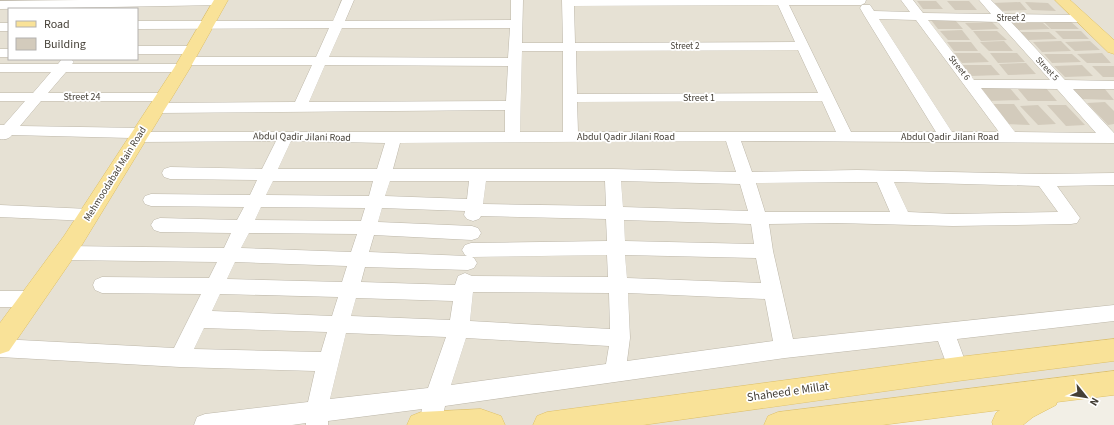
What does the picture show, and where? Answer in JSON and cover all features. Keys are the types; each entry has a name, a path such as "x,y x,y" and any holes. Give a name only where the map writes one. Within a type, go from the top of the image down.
{"main road":[{"path":"1062,0 1114,49"},
{"path":"1073,0 1114,37"},
{"name":"Mehmoodabad Main Road","path":"0,343 89,215 187,60 221,1"},
{"name":"Shaheed e Millat","path":"547,425 958,368 1114,350"},
{"path":"778,425 1056,391 1114,382"},
{"path":"1007,425 1006,422 1023,408 1056,391"},
{"path":"425,425 481,422 491,425"}],"street":[{"path":"300,107 348,0"},
{"path":"512,137 517,0"},
{"name":"Street 6","path":"907,0 1010,136"},
{"name":"Street 5","path":"985,0 1112,138"},
{"path":"0,5 221,1"},
{"path":"571,137 568,1 860,1 947,137"},
{"path":"782,2 846,137"},
{"name":"Street 2","path":"870,15 1080,18"},
{"path":"138,25 517,24"},
{"name":"Street 2","path":"516,47 802,46"},
{"path":"138,50 187,60"},
{"path":"0,68 66,63 187,60 515,62"},
{"path":"3,133 66,63"},
{"path":"971,84 1114,85"},
{"name":"Street 24","path":"0,97 300,107 512,105"},
{"name":"Street 1","path":"570,98 828,97"},
{"name":"Abdul Qadir Jilani Road","path":"3,133 394,138 1010,136 1112,138"},
{"path":"180,358 286,136"},
{"path":"732,136 758,218 785,349"},
{"path":"317,419 328,362 394,138"},
{"path":"170,173 478,176 613,175 745,178 857,176 1044,180 1114,179"},
{"path":"613,175 620,338 615,372"},
{"path":"425,425 459,328 478,176"},
{"path":"884,177 902,219"},
{"path":"151,200 375,202 474,208 758,218 836,217 953,220 1071,218 1044,180"},
{"path":"0,211 89,215"},
{"path":"160,225 367,228 470,249"},
{"path":"64,253 229,255 358,259 470,249 616,248 764,251"},
{"path":"102,285 464,288 618,285 773,292"},
{"path":"0,299 32,299"},
{"path":"205,425 317,419 436,397 785,349 1114,313"},
{"path":"198,319 459,328 620,338"},
{"path":"945,332 958,368"},
{"path":"0,348 180,358 328,362"}],"shaded area":[{"path":"0,0 1114,0 1114,390 814,425 0,425"}],"building":[{"path":"917,1 936,1 943,9 923,9"},
{"path":"947,1 969,1 977,10 955,10"},
{"path":"1020,2 1027,10 1000,11 992,3"},
{"path":"1025,2 1048,3 1056,11 1032,10"},
{"path":"931,20 955,20 963,29 938,29"},
{"path":"1042,20 1069,20 1079,29 1051,29"},
{"path":"992,22 999,29 972,30 965,23"},
{"path":"1012,23 1043,23 1050,29 1018,30"},
{"path":"962,30 970,40 948,40 940,31"},
{"path":"973,31 997,31 1007,40 981,41"},
{"path":"1055,31 1081,31 1089,39 1063,39"},
{"path":"1020,32 1049,32 1057,39 1028,40"},
{"path":"1004,41 1013,51 989,51 980,42"},
{"path":"1061,41 1071,51 1042,52 1033,42"},
{"path":"1090,41 1100,50 1075,51 1065,42"},
{"path":"947,42 971,42 978,51 954,51"},
{"path":"954,53 980,53 989,62 962,63"},
{"path":"990,53 1017,53 1025,62 998,63"},
{"path":"1102,53 1111,63 1087,63 1077,54"},
{"path":"1044,54 1072,54 1081,62 1052,63"},
{"path":"1026,63 1036,74 1008,75 999,64"},
{"path":"962,65 991,65 1000,75 971,76"},
{"path":"1082,65 1093,76 1065,77 1054,66"},
{"path":"1092,66 1114,66 1114,77 1103,77"},
{"path":"1009,87 1020,100 989,101 979,88"},
{"path":"1045,87 1057,101 1028,101 1017,88"},
{"path":"1071,87 1104,88 1114,100 1082,99"},
{"path":"1105,102 1114,111 1114,124 1108,125 1087,103"},
{"path":"990,104 1014,104 1030,125 1005,124"},
{"path":"1038,105 1056,124 1038,125 1020,106"},
{"path":"1047,105 1066,105 1085,125 1066,126"}]}
